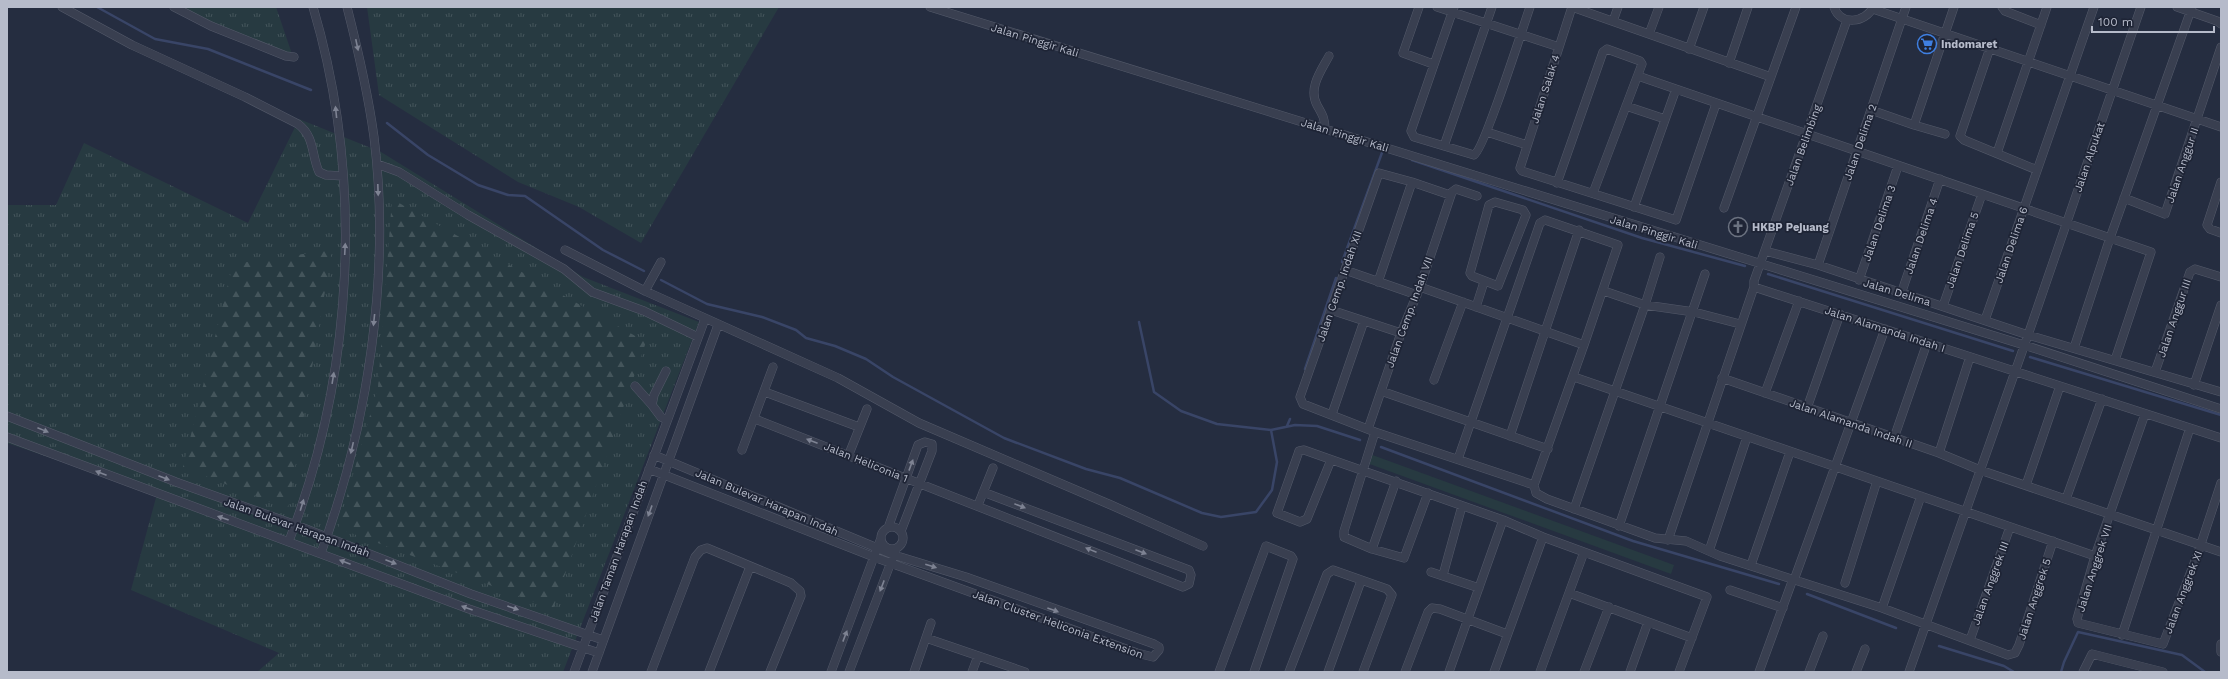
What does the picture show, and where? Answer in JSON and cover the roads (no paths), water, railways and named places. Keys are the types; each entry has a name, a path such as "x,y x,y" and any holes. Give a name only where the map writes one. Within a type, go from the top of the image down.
{"street":[{"path":"62,7 132,44 298,124 304,129 311,140 319,172 326,175 343,176"},
{"path":"174,7 211,26 286,56 294,57"},
{"path":"289,541 296,525 314,468 332,383 343,312 346,232 343,176 334,94 324,45 312,7"},
{"path":"321,553 346,476 365,390 374,319 380,236 377,164 374,137 369,104 347,7"},
{"name":"Jalan Pinggir Kali","path":"930,7 1325,129 2022,351 2221,409"},
{"path":"1419,7 1403,53 1433,64"},
{"path":"1436,7 1453,9 1486,23 1559,47"},
{"path":"1444,146 1492,7"},
{"path":"1453,9 1433,64 1411,134 1414,137 1475,155 1487,132 1530,7"},
{"path":"1572,7 1771,77"},
{"name":"Jalan Salak 4","path":"1556,183 1522,171 1520,168 1572,7"},
{"path":"1613,21 1618,7"},
{"path":"1649,34 1659,7"},
{"path":"1689,49 1704,7"},
{"path":"1729,63 1748,7"},
{"path":"1724,208 1796,7"},
{"path":"1834,7 1840,16 1847,20 1856,21 1864,18 1873,8 2029,60 2112,91 2221,127"},
{"name":"Jalan Delima 2","path":"1818,266 1906,7"},
{"path":"1914,125 1954,7"},
{"path":"2002,7 2005,11 2041,25"},
{"path":"1997,153 2047,7"},
{"name":"Jalan Delima 6","path":"1985,320 2094,7"},
{"name":"Jalan Alpukat","path":"1909,672 2028,335 2141,7"},
{"path":"2177,7 2191,9 2221,24"},
{"path":"2074,348 2110,238 2191,9"},
{"name":"Jalan Belimbing","path":"1668,540 1740,324 1754,288 1759,266 1847,20"},
{"path":"2198,119 2221,47"},
{"path":"1990,48 1960,136 1964,140 2037,170"},
{"path":"1593,193 1642,64 1640,61 1607,49 1604,50 1556,183 1593,193 1676,220 1716,104"},
{"path":"1325,129 1324,116 1314,98 1314,90 1315,83 1329,56"},
{"path":"1638,76 1856,153 1940,179 2151,252 2115,360"},
{"path":"1634,207 1676,89"},
{"path":"1626,106 1665,119"},
{"path":"1871,110 1945,134"},
{"name":"Jalan Anggur II","path":"2124,198 2165,214 2198,119"},
{"path":"1487,132 1527,145"},
{"path":"377,164 399,172 468,215 564,269 592,292 644,311 698,337"},
{"name":"Jalan Delima 3","path":"1859,280 1898,166"},
{"name":"Jalan Cemp. Indah XII","path":"1450,195 1379,173 1300,400 1372,430 1534,485"},
{"name":"Jalan Delima 4","path":"1901,294 1940,179"},
{"path":"1378,282 1412,182"},
{"path":"2221,182 2207,226 2210,229 2221,233"},
{"path":"1450,195 1452,190 1456,190 1477,196"},
{"name":"Jalan Delima 5","path":"1943,306 1982,194"},
{"name":"Jalan Cemp. Indah VII","path":"1372,549 1347,539 1344,537 1344,531 1371,441 1381,391 1401,333 1420,287 1450,195"},
{"path":"1493,202 1525,211 1526,217 1500,286 1484,282 1471,276 1470,273 1490,203 1493,202"},
{"path":"1458,460 1541,221 1546,220 1579,230 1618,245 1604,291 1574,377 1534,485 1536,494 1619,526 1655,538 1686,541 1709,551 1793,581 1882,608 1970,640"},
{"path":"1510,436 1579,230"},
{"path":"565,250 645,291 718,325 826,372 924,426 1112,505 1203,546"},
{"name":"Jalan Delima","path":"1765,251 1818,266 2028,335 2221,392"},
{"path":"1574,509 1645,306 1660,257"},
{"path":"645,291 661,262"},
{"name":"Jalan Anggur III","path":"2155,372 2190,272 2195,269 2221,277"},
{"path":"1345,270 1417,295"},
{"path":"1619,526 1694,312 1705,274"},
{"path":"1476,307 1484,282"},
{"path":"1420,287 1584,345"},
{"name":"Jalan Alamanda Indah I","path":"1754,288 1840,314 2221,438"},
{"path":"1604,291 1645,306 1694,312 1740,324"},
{"path":"1434,380 1463,302"},
{"path":"1765,393 1799,302"},
{"path":"2194,385 2221,305"},
{"path":"1331,310 1401,333"},
{"path":"1807,408 1840,314"},
{"path":"649,469 705,319"},
{"path":"1332,414 1364,321"},
{"name":"Jalan Taman Harapan Indah","path":"599,653 718,325"},
{"path":"1759,672 1852,425 1885,329"},
{"path":"1894,438 1927,343"},
{"path":"1938,453 1970,357"},
{"path":"742,450 755,419 773,367"},
{"path":"652,405 654,394 666,371"},
{"path":"1574,377 2095,556"},
{"name":"Jalan Alamanda Indah II","path":"1722,378 1852,425 1938,453 1980,470 2221,552"},
{"path":"635,386 661,417 667,420"},
{"path":"2026,485 2060,386"},
{"path":"1381,391 1548,449"},
{"path":"765,392 859,427"},
{"path":"2066,499 2102,400"},
{"path":"849,454 867,409"},
{"name":"Jalan Anggrek VII","path":"2122,635 2077,622 2095,556 2112,514 2145,414"},
{"name":"Jalan Bulevar Harapan Indah","path":"7,416 176,482 296,525 471,594 604,640"},
{"name":"Jalan Heliconia 1","path":"755,419 849,454 906,479 978,505 1183,587 1189,584 1191,575 1189,570 983,492"},
{"path":"2122,635 2190,428"},
{"name":"Jalan Bulevar Harapan Indah","path":"7,437 170,499 289,541 469,609 599,653"},
{"path":"1709,551 1747,437"},
{"path":"849,672 894,556 903,542 901,531 932,451 932,444 928,443 918,445 888,528"},
{"path":"1331,460 1316,501 1305,521 1300,522 1277,513 1299,451 1304,450 1362,469 1503,520 1543,537 1706,597 1679,672"},
{"path":"1751,565 1790,452"},
{"name":"Jalan Bulevar Harapan Indah","path":"654,455 894,556"},
{"path":"978,505 993,468"},
{"name":"Jalan Bulevar Harapan Indah","path":"649,469 874,558 894,556"},
{"name":"Jalan Taman Harapan Indah","path":"583,648 649,469"},
{"path":"1396,481 1372,549 1402,558 1406,555 1428,493"},
{"path":"1845,583 1877,481"},
{"path":"2201,545 2221,483"},
{"path":"1882,608 1921,496"},
{"path":"898,502 910,506"},
{"path":"1442,575 1462,506"},
{"path":"1449,672 1503,520"},
{"path":"831,672 884,530 895,527 901,531"},
{"name":"Jalan Anggrek III","path":"1970,640 2010,527"},
{"path":"1494,672 1543,537"},
{"path":"881,538 884,546 891,550 894,556"},
{"name":"Jalan Anggrek 5","path":"1970,640 2004,654 2012,655 2019,645 2053,541"},
{"name":"Jalan Anggrek XI","path":"2122,635 2163,644 2201,545"},
{"path":"1219,672 1266,546 1292,556 1293,559 1254,672"},
{"path":"651,672 698,552 707,548 791,583 800,591 801,596 770,672"},
{"path":"1540,672 1584,552"},
{"name":"Jalan Cluster Heliconia Extension","path":"894,556 966,577 1154,644 1159,647 1159,650 1153,656 1137,653 894,556"},
{"path":"709,672 750,567"},
{"path":"1289,672 1330,571 1337,571 1361,581 1387,589 1391,592 1391,599 1363,672"},
{"path":"1431,572 1479,588"},
{"path":"1328,672 1361,581"},
{"path":"1730,590 1784,604"},
{"path":"1569,593 1692,638"},
{"path":"1584,672 1609,607"},
{"path":"1405,672 1428,612 1432,608 1508,634"},
{"path":"1630,672 1648,622"},
{"path":"914,672 931,623"},
{"path":"1809,672 1823,636"},
{"path":"926,638 1025,672"},
{"path":"2221,644 2221,652"},
{"path":"574,672 583,648"},
{"path":"1856,672 1865,649"},
{"path":"592,672 599,653"},
{"path":"2083,672 2092,654 2149,670 2163,672"},
{"path":"972,672 978,656"}],"waterway":[{"path":"97,7 155,39 208,49 311,90"},
{"path":"387,123 428,155 478,185 508,195 525,196 603,250 644,271"},
{"path":"1342,262 1383,150"},
{"path":"1412,160 1642,238 1745,266"},
{"path":"1768,274 2013,351"},
{"path":"1305,369 1336,278"},
{"path":"661,280 707,304 762,317 796,330 806,338 835,346 866,359 893,377 1004,438 1086,469 1120,478 1202,513 1221,517 1256,512 1272,490 1277,462 1271,430"},
{"path":"1139,322 1154,392 1181,411 1217,424 1271,430 1295,425 1317,426 1360,440"},
{"path":"2030,357 2221,415"},
{"path":"1287,426 1290,419"},
{"path":"1381,447 1633,541 1779,584"},
{"path":"1807,594 1896,628"},
{"path":"2061,672 2078,632 2182,655 2205,672"},
{"path":"1939,646 2004,666 2014,672"}],"place":[{"name":"Indomaret","path":"1927,44"},
{"name":"HKBP Pejuang","path":"1738,227"}]}
